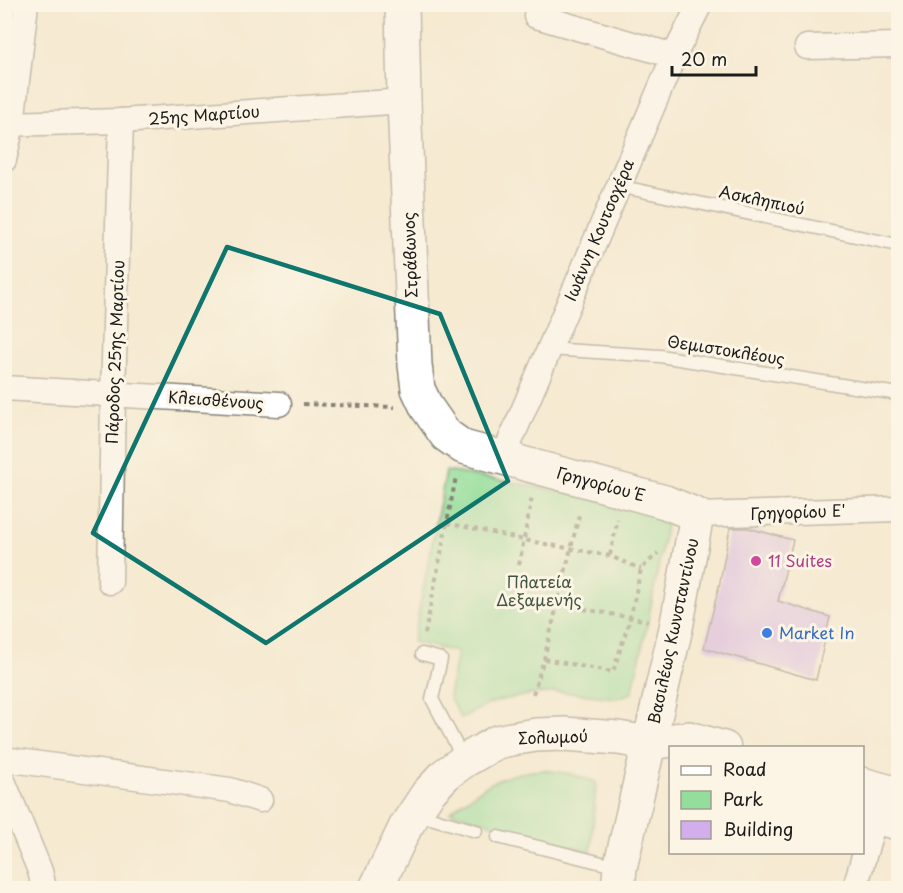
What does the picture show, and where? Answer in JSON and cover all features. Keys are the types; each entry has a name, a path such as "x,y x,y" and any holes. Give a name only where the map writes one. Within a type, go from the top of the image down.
{"street":[{"path":"4,160 26,4"},
{"name":"Στράβωνος","path":"402,4 404,101 415,365 418,389 427,408 446,435 463,447 503,458"},
{"path":"538,4 536,16 674,56"},
{"name":"Ιωάννη Κουτσοχέρα","path":"503,458 674,56 700,4"},
{"path":"807,47 898,45"},
{"name":"25ης Μαρτίου","path":"8,124 121,121 404,101"},
{"name":"Πάροδος 25ης Μαρτίου","path":"110,582 121,121"},
{"name":"Κλεισθένους","path":"4,388 279,404"},
{"name":"Γρηγορίου Έ","path":"503,458 665,502 697,514"},
{"name":"Γρηγορίου Ε'","path":"697,514 898,509"},
{"name":"Βασιλέως Κωνσταντίνου","path":"619,878 660,751 675,628 697,514"},
{"name":"Σολωμού","path":"376,888 414,814 428,793 464,761 497,742 536,735 594,735 660,751"},
{"name":"Σολωμού","path":"671,746 689,738 720,746"},
{"path":"4,759 230,790 260,800"},
{"path":"4,783 40,871 44,888"},
{"path":"864,785 898,794"},
{"path":"855,888 879,818"}],"lane":[{"name":"Ασκληπιού","path":"618,186 898,245"},
{"name":"Θεμιστοκλέους","path":"548,349 660,356 898,394"},
{"path":"422,654 441,658 432,699 464,761"},
{"path":"414,814 476,831"},
{"path":"498,837 619,878"}],"path":[{"name":"Κλεισθένους","path":"279,404 427,408"},
{"path":"425,636 463,447"},
{"path":"519,565 539,467"},
{"path":"533,694 544,659 580,510"},
{"path":"610,556 619,514"},
{"path":"447,523 610,556 641,569"},
{"path":"544,659 613,672 630,619 641,569 665,546"},
{"path":"557,604 648,621"}],"highlighted area":[{"path":"227,247 440,314 508,481 266,643 93,533"}],"green space":[{"name":"Πλατεία Δεξαμενής","path":"446,471 557,490 668,515 632,693 617,698 562,692 533,694 501,700 461,718 449,697 457,652 413,642"},
{"path":"545,770 571,774 596,782 591,852 450,812 483,788 505,777"}],"building":[{"name":"Market In","path":"730,528 748,528 793,540 778,601 830,617 816,680 704,648"}],"place":[{"name":"11 Suites","path":"756,561"},
{"name":"Market In","path":"767,633"}]}
